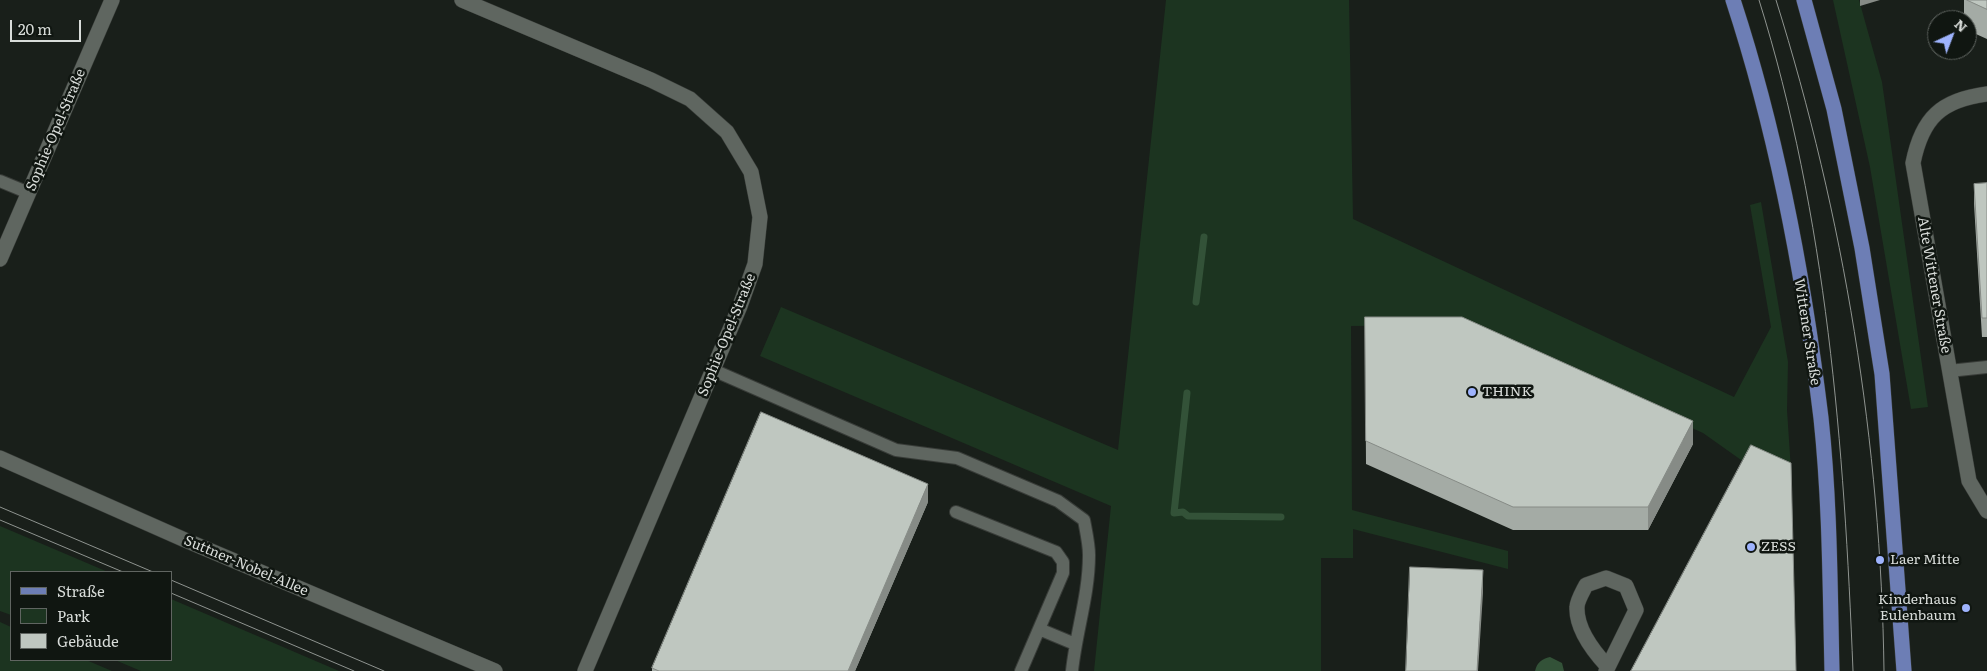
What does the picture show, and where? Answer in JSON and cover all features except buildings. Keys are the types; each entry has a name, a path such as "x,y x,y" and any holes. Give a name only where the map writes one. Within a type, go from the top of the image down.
{"main road":[{"name":"Wittener Straße","path":"1733,0 1761,97 1787,205 1810,341 1825,467 1832,671"},
{"path":"1804,0 1834,109 1862,248 1882,374 1904,671"}],"street":[{"name":"Sophie-Opel-Straße","path":"0,259 112,0"},
{"name":"Sophie-Opel-Straße","path":"462,0 652,80 690,99 727,132 751,172 760,217 755,264 713,370 585,671"},
{"name":"Alte Wittener Straße","path":"1987,94 1958,100 1931,119 1918,139 1913,163 1969,481 1982,506 1987,511"},
{"name":"Suttner-Nobel-Allee","path":"0,458 185,540 494,671"},
{"path":"1606,578 1626,586 1636,610 1626,634 1607,669 1593,651 1582,627 1577,607 1586,585 1606,578"}],"lane":[{"path":"0,181 29,193"},
{"path":"1949,371 1987,367"},
{"path":"713,370 896,450 957,458 1058,501 1084,520 1089,554 1081,629 1075,644 1072,671"},
{"path":"956,512 1056,552 1063,562 1063,573 1021,671"},
{"path":"1039,629 1075,644"}],"green space":[{"path":"1166,0 1349,0 1353,219 1734,397 1771,327 1750,205 1761,202 1788,362 1787,410 1792,485 1751,467 1703,433 1464,325 1351,326 1352,510 1508,551 1508,569 1353,529 1353,558 1321,558 1321,671 1094,671 1111,506 760,356 781,307 1118,450"},
{"path":"1833,0 1859,0 1882,82 1928,407 1911,409 1870,167"},
{"path":"0,526 106,571 10,571 10,615 0,611"},
{"path":"172,599 339,671 141,671 117,661 172,661"},
{"path":"0,622 10,627 10,661 88,661 112,671 0,671"}],"shaded area":[{"path":"1550,657 1562,663 1564,671 1535,671 1540,661"}],"waterway":[{"path":"1196,302 1204,237"},
{"path":"1187,393 1174,513 1183,512 1188,516 1281,517"}],"tram line":[{"path":"1759,0 1782,82 1801,165 1816,248 1828,332 1844,502 1853,671"},
{"path":"1776,0 1821,164 1854,332 1866,416 1875,501 1884,671"},
{"path":"0,507 151,571"},
{"path":"0,520 121,571"},
{"path":"172,580 384,671"},
{"path":"172,593 354,671"}],"place":[{"name":"THINK","path":"1472,392"},
{"name":"ZESS","path":"1751,547"},
{"name":"Laer Mitte","path":"1880,560"},
{"name":"Kinderhaus Eulenbaum","path":"1966,608"}]}
